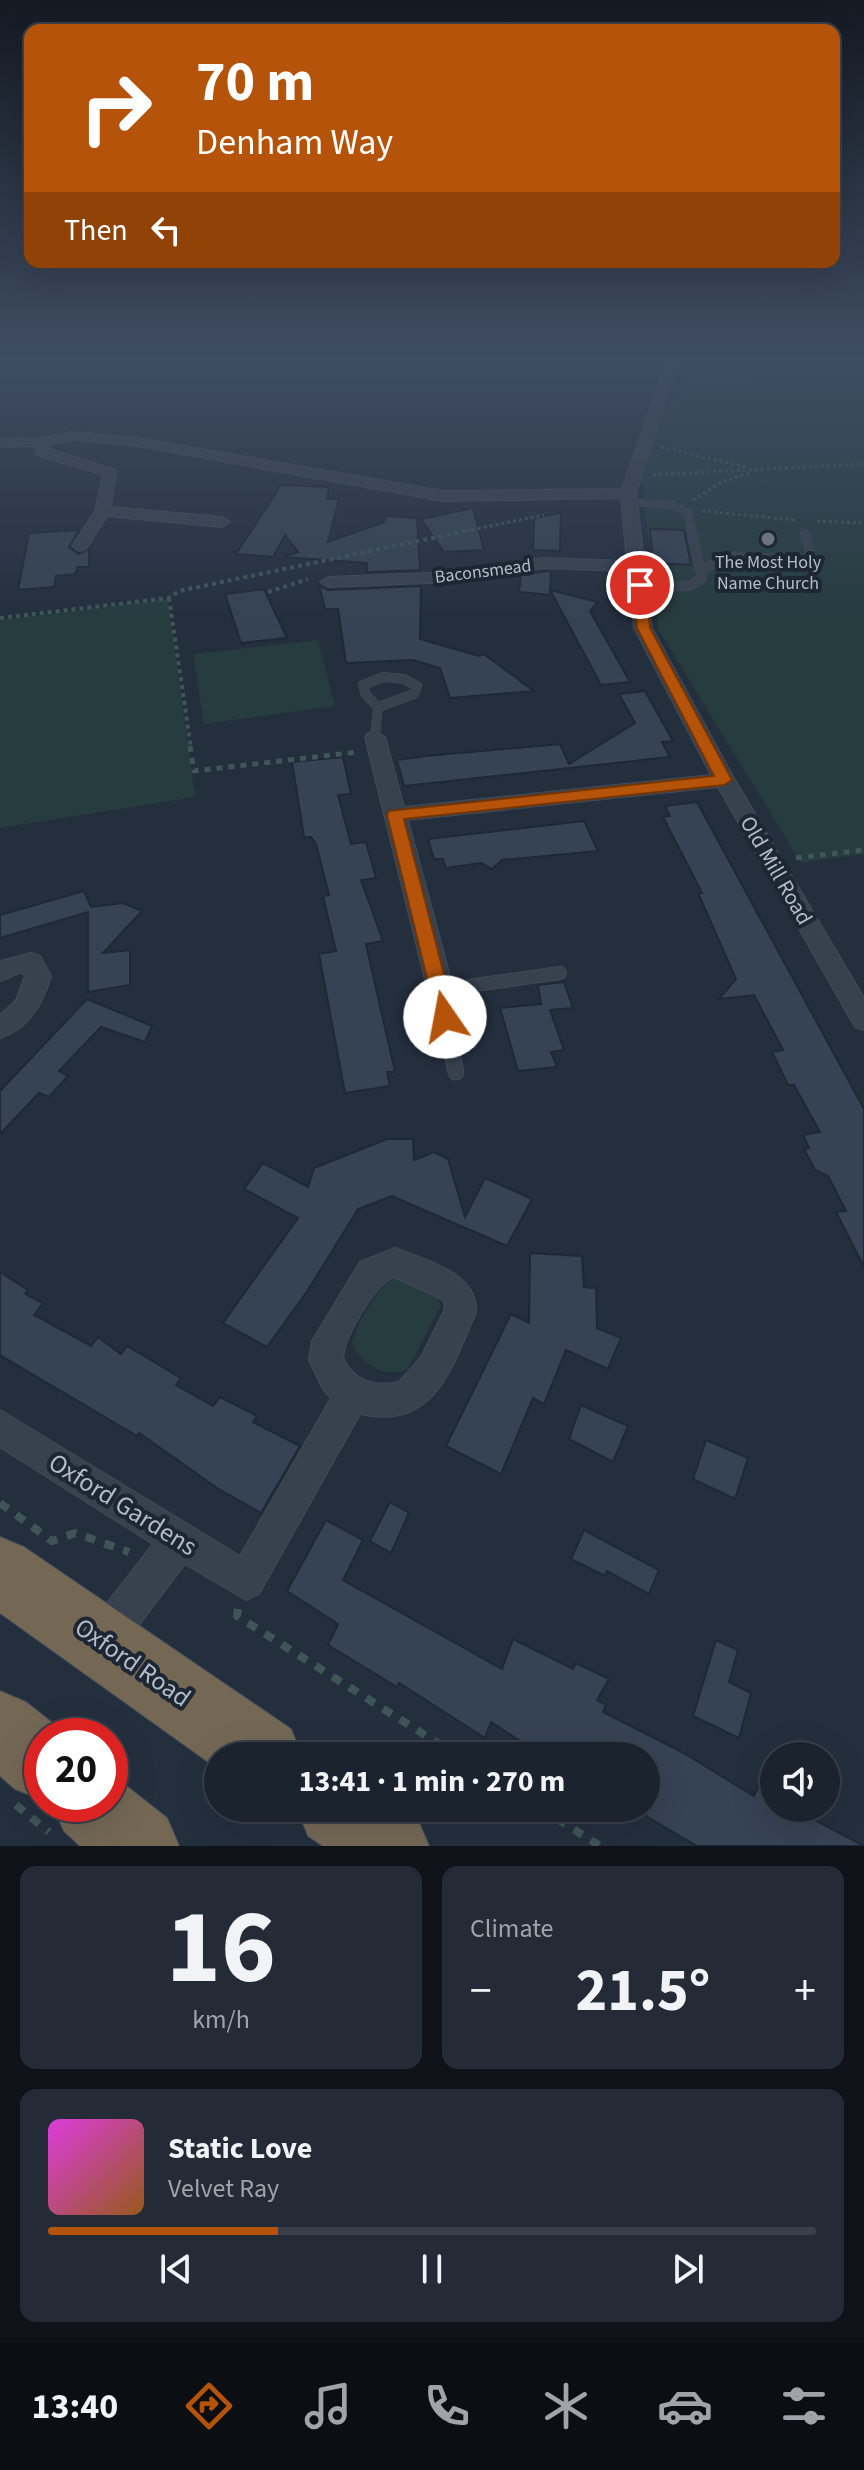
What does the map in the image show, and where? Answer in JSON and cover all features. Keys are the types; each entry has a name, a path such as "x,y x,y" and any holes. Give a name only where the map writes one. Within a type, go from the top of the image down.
{"highway":[{"name":"Oxford Road","path":"0,1571 244,1742"},
{"path":"0,1728 24,1776"},
{"path":"79,1822 139,1846"},
{"path":"356,1822 389,1846"}],"street":[{"path":"41,448 42,452 111,473 103,511 80,546"},
{"path":"173,448 443,496 631,490 644,448"},
{"name":"Old Mill Road","path":"631,490 643,628 724,780 864,1020"},
{"path":"103,511 222,522"},
{"name":"Baconsmead","path":"328,582 454,577 542,563 639,575"},
{"path":"377,743 439,985"},
{"path":"395,815 724,780"},
{"path":"0,972 18,963 31,962 38,976 32,999 16,1020 0,1028"},
{"path":"246,1581 352,1395"},
{"name":"Oxford Gardens","path":"0,1427 246,1581"},
{"path":"103,1641 180,1540"}],"lane":[{"path":"631,490 680,507 688,513 702,578 690,586 639,575"},
{"path":"701,570 730,557 812,560 805,534"},
{"path":"377,743 378,707 363,690 363,685 371,679 398,676 417,686 414,694 406,699 378,707"},
{"path":"456,1072 439,985 560,973"}],"path":[{"path":"666,448 757,471"},
{"path":"631,490 757,471 864,464"},
{"path":"680,507 723,481 757,471"},
{"path":"680,507 801,520"},
{"path":"0,618 169,598 179,591 551,513"},
{"path":"817,521 864,523"},
{"path":"268,592 309,579"},
{"path":"169,598 194,771 377,743"},
{"path":"772,861 864,850"},
{"path":"0,1503 52,1541 75,1533 141,1557"},
{"path":"246,1581 237,1616 436,1742"},
{"path":"562,1822 600,1846"}],"green space":[{"path":"648,448 864,448 864,854 801,863 658,629 640,463"},
{"path":"168,599 195,797 0,828 0,620"},
{"path":"318,640 335,706 204,724 193,654"},
{"path":"400,1277 435,1292 441,1305 408,1369 383,1371 368,1364 352,1344 358,1326 377,1294"}],"building":[{"path":"281,485 329,487 327,499 339,499 328,542 384,522 386,516 417,518 420,570 367,572 367,563 284,557 298,552 285,535 273,557 236,554"},
{"path":"473,508 484,550 444,552 421,519"},
{"path":"561,513 560,551 533,550 534,518"},
{"path":"650,529 684,530 691,565 653,563"},
{"path":"79,530 69,547 78,554 89,549 89,567 77,567 76,574 56,576 54,587 18,590 29,533"},
{"path":"551,571 550,595 519,592 521,574"},
{"path":"319,585 328,590 421,586 420,639 479,656 484,654 534,691 450,698 440,668 413,660 346,663 338,609 325,609"},
{"path":"264,589 287,638 241,643 225,594"},
{"path":"550,590 598,602 590,611 630,682 601,685"},
{"path":"645,691 673,741 662,742 670,757 404,786 397,760 560,744 569,764 635,723 619,694"},
{"path":"343,757 351,794 338,795 351,844 366,842 376,878 361,880 383,941 366,944 395,1072 387,1072 390,1086 345,1093 319,954 336,951 323,896 329,895 316,844 311,837 304,837 292,762"},
{"path":"697,802 864,1109 864,1267 836,1212 846,1211 828,1176 815,1170 804,1149 809,1148 803,1135 820,1132 794,1085 788,1085 772,1052 783,1050 754,995 719,999 736,979 698,893 702,893 663,817 670,816 665,806"},
{"path":"584,821 598,851 502,860 492,869 481,863 446,868 443,859 434,859 428,839"},
{"path":"84,891 91,907 123,903 142,911 103,953 130,950 130,985 88,992 88,912 0,938 0,915"},
{"path":"564,982 573,1008 550,1010 564,1050 551,1052 557,1067 518,1071 500,1008 541,1004 538,985"},
{"path":"87,999 152,1026 145,1042 101,1027 59,1071 68,1076 49,1097 39,1093 0,1134 0,1091"},
{"path":"387,1139 413,1139 414,1160 434,1152 448,1159 465,1217 485,1178 532,1199 507,1246 392,1196 358,1209 308,1290 267,1347 223,1323 298,1218 244,1189 263,1163 308,1187 314,1168"},
{"path":"530,1253 582,1256 584,1287 596,1288 597,1328 621,1338 608,1369 566,1350 544,1404 533,1398 501,1474 446,1446 511,1314 529,1323"},
{"path":"0,1272 28,1290 25,1294 43,1303 34,1315 91,1346 98,1337 121,1354 127,1346 181,1378 176,1385 213,1406 220,1397 257,1416 253,1422 300,1446 261,1513 217,1488 139,1433 137,1436 0,1355"},
{"path":"581,1405 628,1426 613,1462 569,1439"},
{"path":"706,1440 748,1458 735,1499 693,1479"},
{"path":"390,1502 409,1513 391,1553 370,1541"},
{"path":"326,1520 363,1540 343,1580 502,1669 513,1639 573,1669 576,1663 609,1679 597,1700 606,1705 603,1712 682,1752 754,1796 760,1782 760,1822 819,1822 864,1846 697,1846 656,1822 660,1822 660,1742 522,1742 491,1722 485,1738 399,1683 397,1687 328,1645 338,1624 287,1591"},
{"path":"584,1530 659,1570 649,1594 607,1571 605,1576 571,1559"},
{"path":"716,1640 738,1650 729,1682 751,1693 739,1738 693,1716"}],"place":[{"name":"The Most Holy Name Church","path":"768,539"}],"route":[{"path":"445,1017 395,815 724,780 643,628 640,585"}]}
